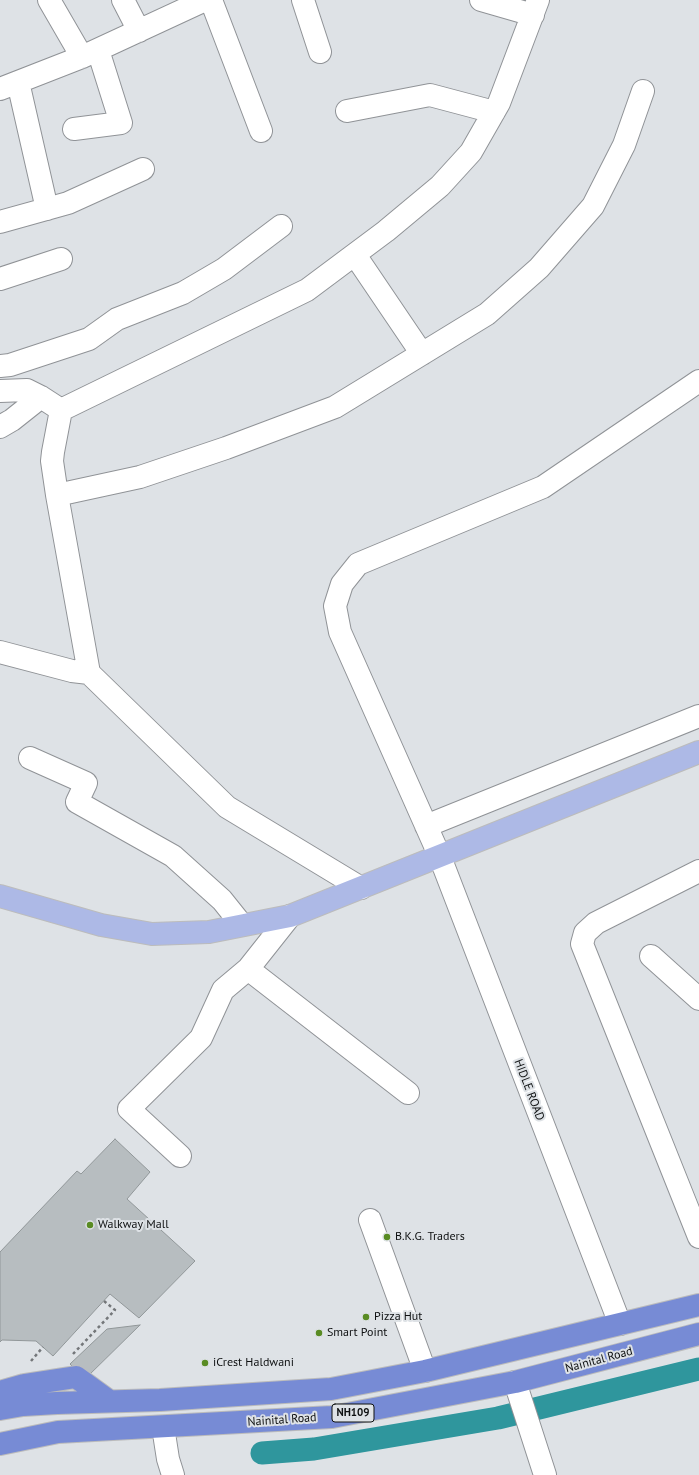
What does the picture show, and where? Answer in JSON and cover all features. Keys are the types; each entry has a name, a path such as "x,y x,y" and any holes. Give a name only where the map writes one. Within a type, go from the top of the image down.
{"highway":[{"name":"NH109","path":"0,1409 23,1405 331,1389 426,1371 699,1305"},
{"path":"620,1324 630,1352"},
{"name":"Nainital Road","path":"0,1444 58,1432 332,1417 515,1382 699,1334"},
{"path":"0,1392 24,1385 76,1377 110,1401"}],"main road":[{"path":"0,896 101,925 152,934 209,932 290,916 699,752"}],"street":[{"path":"49,0 90,54 121,123 74,129"},
{"path":"123,0 139,31"},
{"path":"47,208 6,83 90,54 205,0"},
{"path":"211,0 261,131"},
{"path":"303,0 320,52"},
{"path":"62,410 307,290 386,231 440,186 471,152 499,103 536,7 481,0"},
{"path":"57,495 140,477 226,448 335,406 487,314 540,268 593,206 624,145 643,91"},
{"path":"348,111 430,95 494,112"},
{"path":"0,222 68,202 143,169"},
{"path":"0,366 10,365 89,339 118,319 183,293 224,269 281,226"},
{"path":"355,255 422,354"},
{"path":"0,280 61,259"},
{"name":"HIDLE ROAD","path":"620,1324 440,857 340,632 335,606 342,584 358,564 543,487 699,380"},
{"path":"0,391 27,390 41,396 62,410"},
{"path":"0,427 12,420 41,396"},
{"path":"62,410 52,461 89,673 227,807 361,888"},
{"path":"0,652 72,671 89,673"},
{"path":"426,826 699,716"},
{"path":"30,758 86,783 77,802 173,856 222,900 242,925"},
{"path":"699,871 596,922 585,933 582,944 699,1236"},
{"path":"180,1156 129,1109 201,1038 222,990 248,968 290,916"},
{"path":"650,956 699,999"},
{"path":"248,968 408,1093"},
{"path":"370,1220 426,1371"},
{"path":"515,1382 545,1475"},
{"path":"163,1427 168,1459 173,1475"}],"path":[{"path":"48,1381 114,1310 104,1301"}],"building":[{"name":"Walkway Mall","path":"115,1139 150,1172 127,1199 195,1261 139,1318 110,1294 53,1356 36,1341 2,1340 0,1342 0,1252 77,1171 81,1174"},
{"path":"140,1325 85,1379 70,1364 107,1329"}],"waterway":[{"path":"262,1453 314,1449 498,1418 699,1369"}],"place":[{"name":"Walkway Mall","path":"90,1225"},
{"name":"B.K.G. Traders","path":"387,1237"},
{"name":"Pizza Hut","path":"366,1317"},
{"name":"Smart Point","path":"319,1333"},
{"name":"iCrest Haldwani","path":"205,1363"}]}
